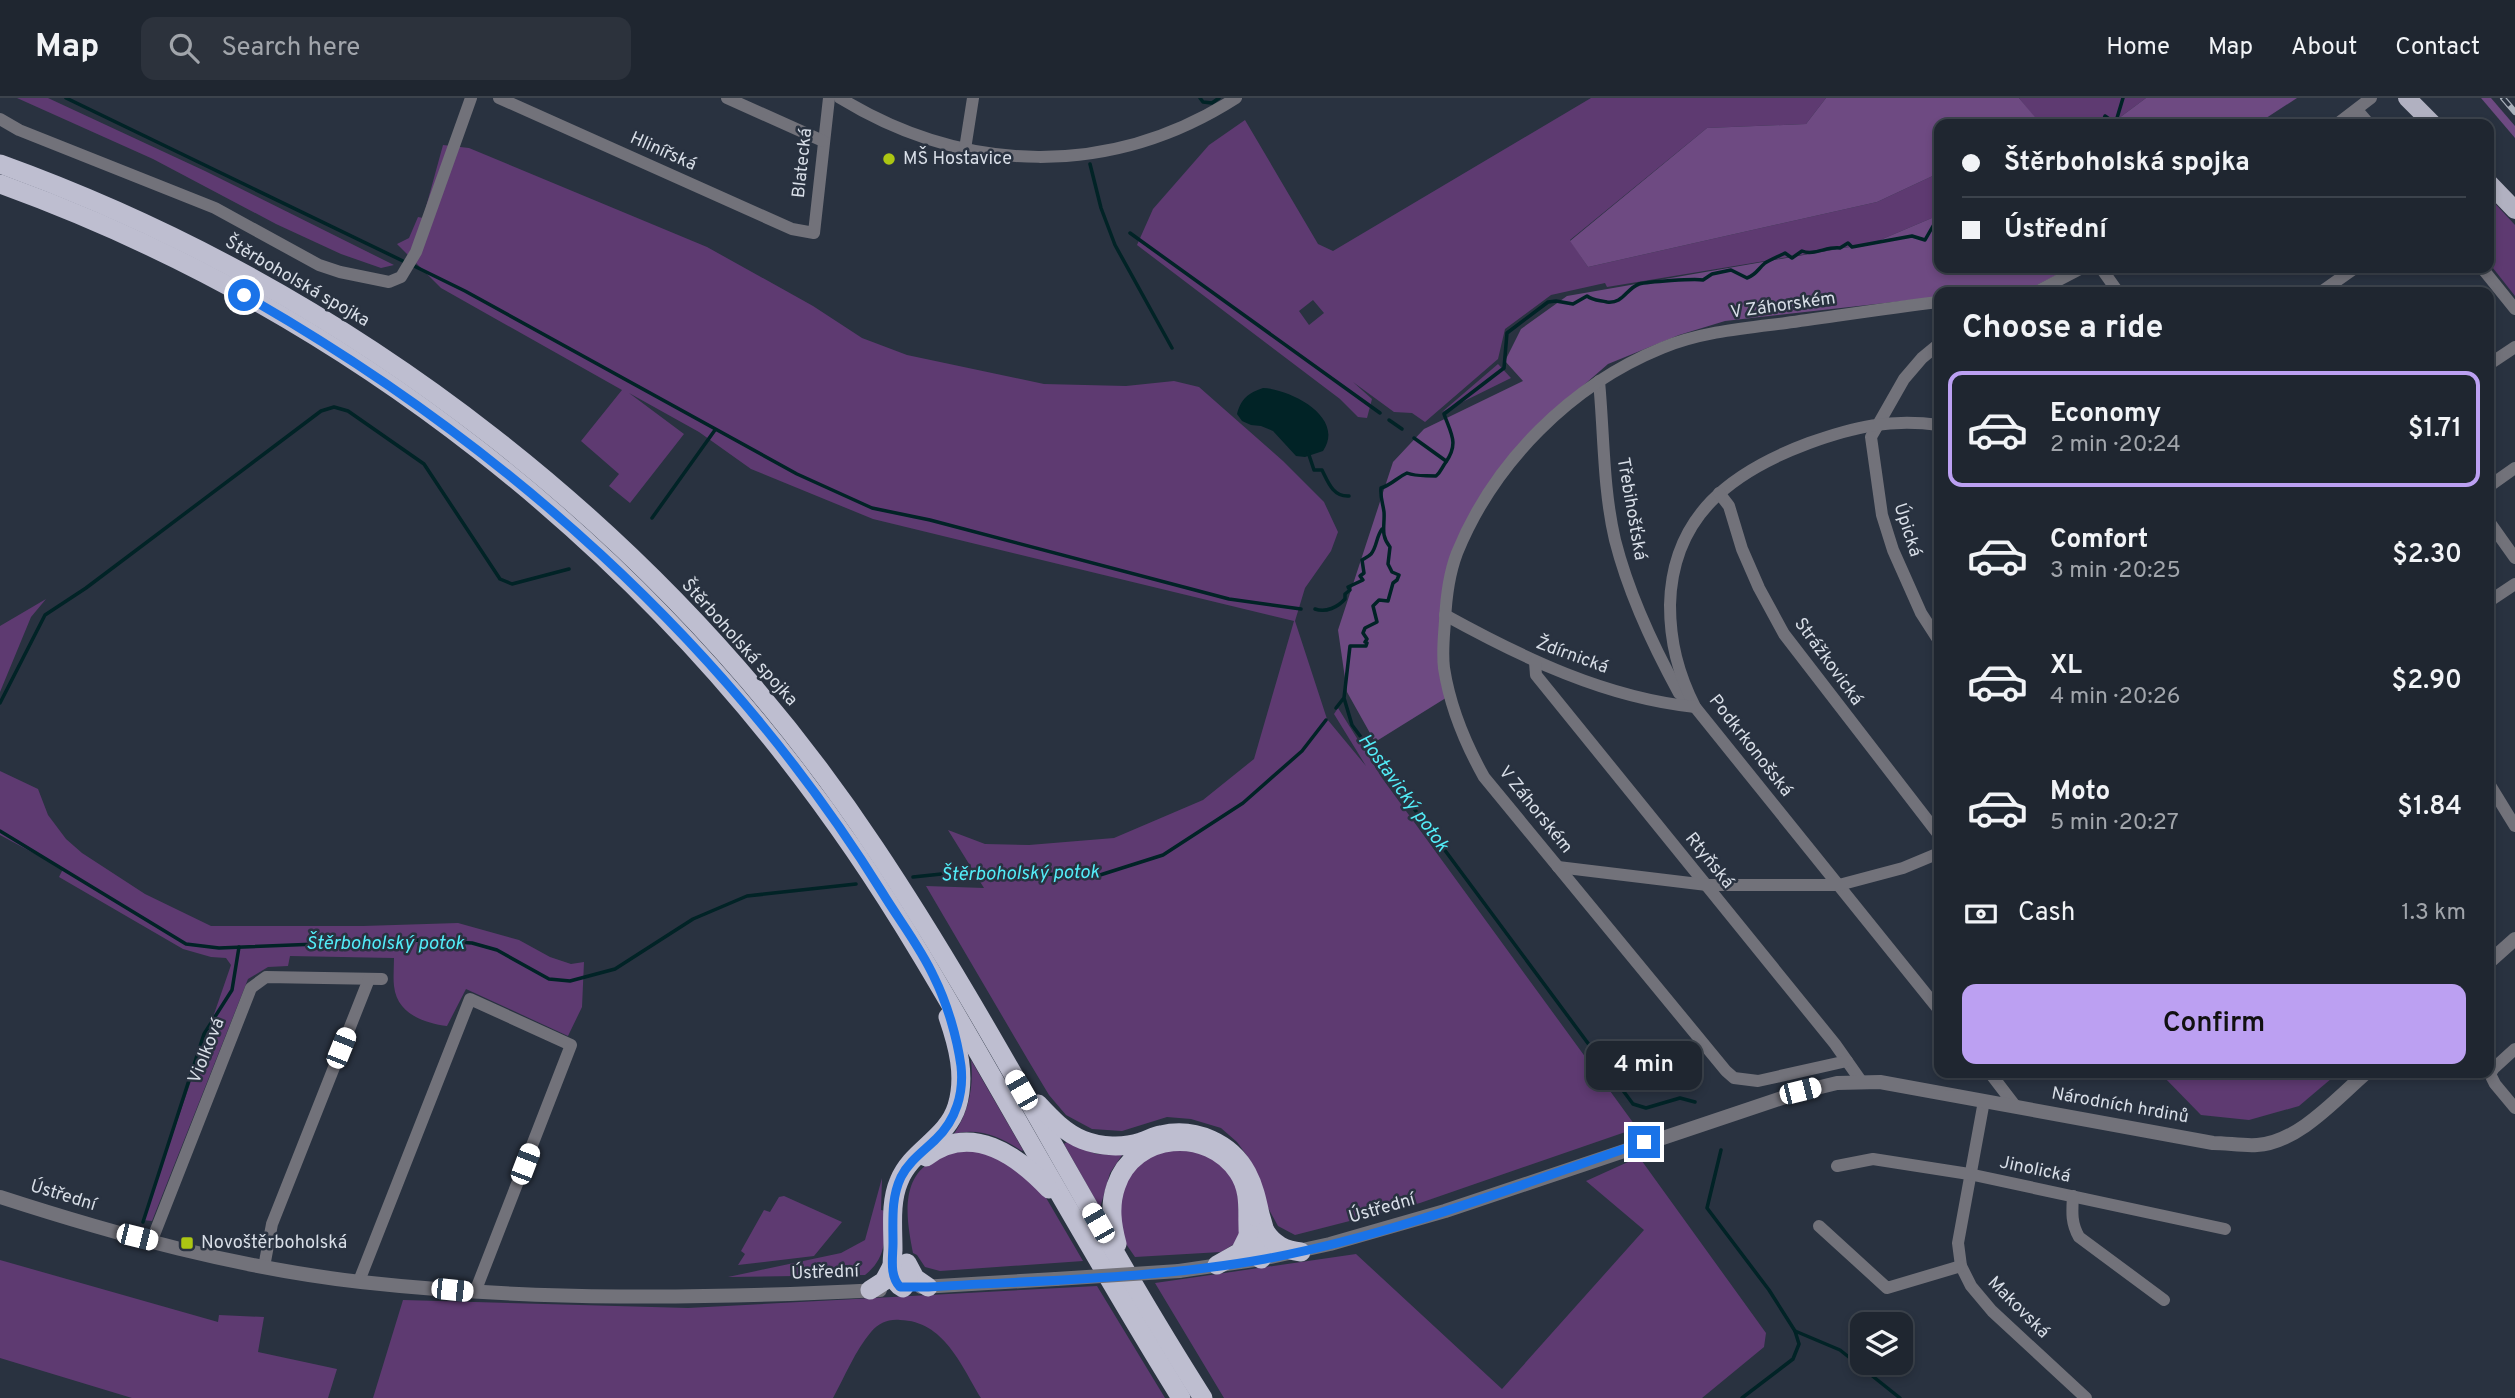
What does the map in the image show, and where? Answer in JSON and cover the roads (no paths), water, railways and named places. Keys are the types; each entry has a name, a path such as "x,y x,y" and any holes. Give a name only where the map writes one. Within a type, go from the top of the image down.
{"highway":[{"name":"Štěrboholská spojka","path":"0,164 82,196 213,257 375,352 461,412 537,472 591,519 694,621 770,706 866,834 905,894 1203,1398"},
{"name":"Štěrboholská spojka","path":"0,184 152,248 279,315 397,390 520,482 604,557 684,637 762,726 814,792 856,852 934,976 1181,1398"},
{"path":"903,1288 908,1282 900,1267 893,1208 899,1181 913,1160 939,1136 951,1119 961,1089 956,1042 934,976"},
{"path":"1008,1067 1055,1121 1084,1141 1124,1146 1164,1134 1181,1133 1198,1135 1233,1154 1248,1175 1257,1232 1251,1251 1261,1259"},
{"path":"1137,1290 1117,1245 1112,1206 1116,1185 1133,1159 1150,1147 1167,1142 1186,1141 1209,1147 1225,1158 1239,1173 1257,1232 1285,1249 1301,1252"},
{"path":"870,1290 884,1282 900,1267 904,1190 918,1166 933,1152 946,1146 970,1142 1002,1150 1042,1181 1074,1219"},
{"path":"1217,1265 1240,1252 1257,1232"},
{"path":"900,1267 928,1287"}],"main road":[{"path":"2407,98 2428,119"},
{"path":"2494,188 2515,210"}],"street":[{"path":"0,119 44,141 215,208 319,265 389,282 401,277 410,265 471,98"},
{"name":"Hlinířská","path":"499,98 792,229 814,233"},
{"path":"727,98 823,141"},
{"name":"Blatecká","path":"814,233 829,98"},
{"path":"840,98 894,128 932,142 998,155 1042,157 1097,152 1158,137 1208,117 1236,98"},
{"path":"965,149 973,98"},
{"path":"2344,119 2371,98"},
{"path":"2357,110 2365,119"},
{"path":"2046,287 2072,273"},
{"path":"2327,287 2348,273"},
{"path":"2486,273 2515,309"},
{"name":"V Záhorském","path":"1847,1061 1758,1081 1734,1078 1484,777 1460,728 1444,668 1445,615 1457,555 1495,484 1551,418 1599,381 1665,346 1718,333 1934,303"},
{"path":"2494,361 2515,347"},
{"path":"1880,423 1904,379 1934,348"},
{"name":"Třebihošťská","path":"1599,381 1606,481 1615,538 1629,589 1654,646 1679,693 1695,707"},
{"name":"Podkrkonošská","path":"1934,425 1880,423 1841,432 1790,450 1754,468 1719,493 1684,536 1673,571 1671,589 1672,646 1682,681 1695,707 1934,1004"},
{"name":"Úpická","path":"1880,423 1871,437 1882,516 1905,581 1934,632"},
{"path":"2494,483 2515,468"},
{"name":"Strážkovická","path":"1719,493 1729,506 1750,569 1784,634 1934,829"},
{"path":"2494,528 2515,558"},
{"path":"2494,598 2515,584"},
{"name":"Ždírnická","path":"1445,615 1535,662 1610,689 1667,704 1695,707"},
{"name":"Rtyňská","path":"1535,662 1536,675 1707,885 1861,1081"},
{"path":"2494,792 2515,826"},
{"path":"1558,867 1707,885 1839,885 1903,868 1934,855"},
{"path":"2494,958 2515,939"},
{"name":"Violková","path":"152,1240 251,988 267,977 382,979"},
{"path":"264,1266 272,1224 369,979"},
{"path":"359,1281 470,999 571,1045 475,1293"},
{"path":"2494,1070 2515,1049"},
{"path":"1994,1078 2016,1107"},
{"name":"Národních hrdinů","path":"1644,1142 1800,1091 1861,1081 2213,1143 2258,1145 2278,1140 2302,1128 2360,1078"},
{"path":"2492,1078 2515,1108"},
{"name":"Makovská","path":"1984,1101 1958,1243 1961,1266 1971,1286 1992,1311 2086,1398"},
{"name":"Ústřední","path":"0,1196 80,1223 264,1266 359,1281 475,1293 715,1296 1056,1279 1178,1270 1261,1259 1301,1252 1445,1211 1644,1142"},
{"name":"Jinolická","path":"1837,1166 1872,1159 1969,1174 2225,1229"},
{"path":"2073,1196 2073,1227 2079,1237 2164,1300"},
{"path":"1819,1226 1886,1289 1961,1266"}],"waterway":[{"path":"66,98 405,262"},
{"path":"1200,98 1203,102 1212,103 1219,98"},
{"name":"Hostavický potok","path":"2115,119 2123,98"},
{"name":"Hostavický potok","path":"2104,119 2105,116 2109,119"},
{"path":"1090,164 1101,208 1115,245 1172,348"},
{"name":"Hostavický potok","path":"1695,1102 1680,1098 1646,1108 1633,1104 1352,725 1344,698 1350,646 1366,646 1367,639 1363,633 1365,628 1377,622 1373,606 1379,600 1388,601 1393,583 1399,575 1392,572 1388,564 1390,547 1384,534 1381,488 1407,473 1422,476 1438,474 1450,455 1453,444 1444,414 1504,368 1507,333 1548,302 1573,304 1587,296 1612,302 1621,299 1639,284 1703,280 1712,274 1731,270 1747,278 1765,263 1785,253 1792,258 1802,251 1840,248 1848,243 1852,247 1912,236 1925,240 1934,226"},
{"path":"1130,233 1380,413"},
{"path":"412,265 465,291 797,474 872,508 930,520 1229,599 1301,609"},
{"path":"0,703 45,615 86,588 321,411 334,407 348,411 424,464 500,579 512,584 569,569"},
{"path":"1389,420 1402,429"},
{"path":"652,518 715,430"},
{"path":"1414,438 1446,461"},
{"path":"1308,452 1314,470 1322,470 1335,491 1349,496"},
{"path":"1315,609 1327,610 1335,607 1345,599 1345,594 1350,590 1348,587 1363,580 1360,576 1364,573 1362,560 1373,551 1382,529"},
{"name":"Štěrboholský potok","path":"1336,708 1343,699"},
{"name":"Štěrboholský potok","path":"913,877 951,873 1100,875 1163,855 1243,803 1302,751 1326,720"},
{"name":"Štěrboholský potok","path":"0,831 186,944 219,948 419,940 472,943 497,950 549,979 570,981 615,969 693,919 747,896 856,884"},
{"path":"143,1222 204,1034 232,990 239,947"},
{"name":"Hostavický potok","path":"1721,1150 1707,1208 1769,1290 1795,1331 1799,1344 1793,1359 1742,1398"},
{"path":"1795,1331 1840,1350 1900,1398"}],"railway":[{"path":"2503,98 2515,112"}],"place":[{"name":"MŠ Hostavice","path":"889,159"},
{"name":"Novoštěrboholská","path":"187,1243"}]}
